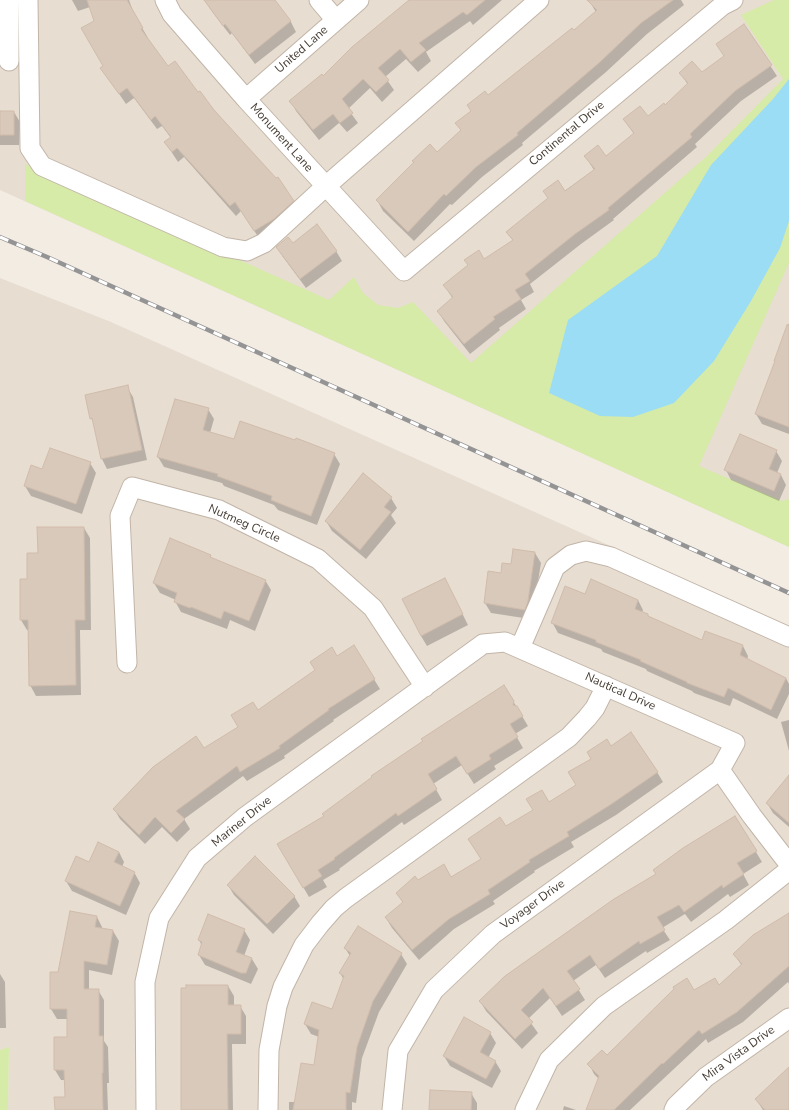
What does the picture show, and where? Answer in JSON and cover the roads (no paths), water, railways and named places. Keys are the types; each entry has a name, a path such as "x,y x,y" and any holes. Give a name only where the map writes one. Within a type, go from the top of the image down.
{"street":[{"path":"8,61 9,0"},
{"path":"28,0 30,148 42,166 223,247 247,251 264,242 539,0"},
{"name":"Monument Lane","path":"164,0 172,14 246,99 404,271"},
{"path":"319,0 336,20"},
{"name":"United Lane","path":"246,99 359,0"},
{"name":"Continental Drive","path":"404,271 725,2"},
{"name":"Nutmeg Circle","path":"127,663 120,516 132,487 219,510 318,559 373,608 424,687"},
{"path":"513,645 555,568 571,555 586,551 610,557 789,637"},
{"name":"Mariner Drive","path":"146,1110 145,982 159,918 197,858 245,817 483,644 513,645"},
{"name":"Nautical Drive","path":"513,645 735,743"},
{"path":"268,1110 269,1050 277,1006 283,988 304,945 320,924 334,908 346,898 570,737 588,718 606,686"},
{"name":"Voyager Drive","path":"392,1110 398,1051 434,990 493,934 720,770 735,743"},
{"path":"720,770 752,816 789,864"},
{"path":"526,1110 549,1060 604,1006 726,920 789,870"},
{"name":"Mira Vista Drive","path":"674,1110 706,1077 789,1018"}],"water":[{"path":"789,79 789,221 780,248 751,301 714,361 674,403 633,417 600,416 549,393 568,320 657,256 711,165 773,99"}],"railway":[{"path":"0,237 789,593"}]}
